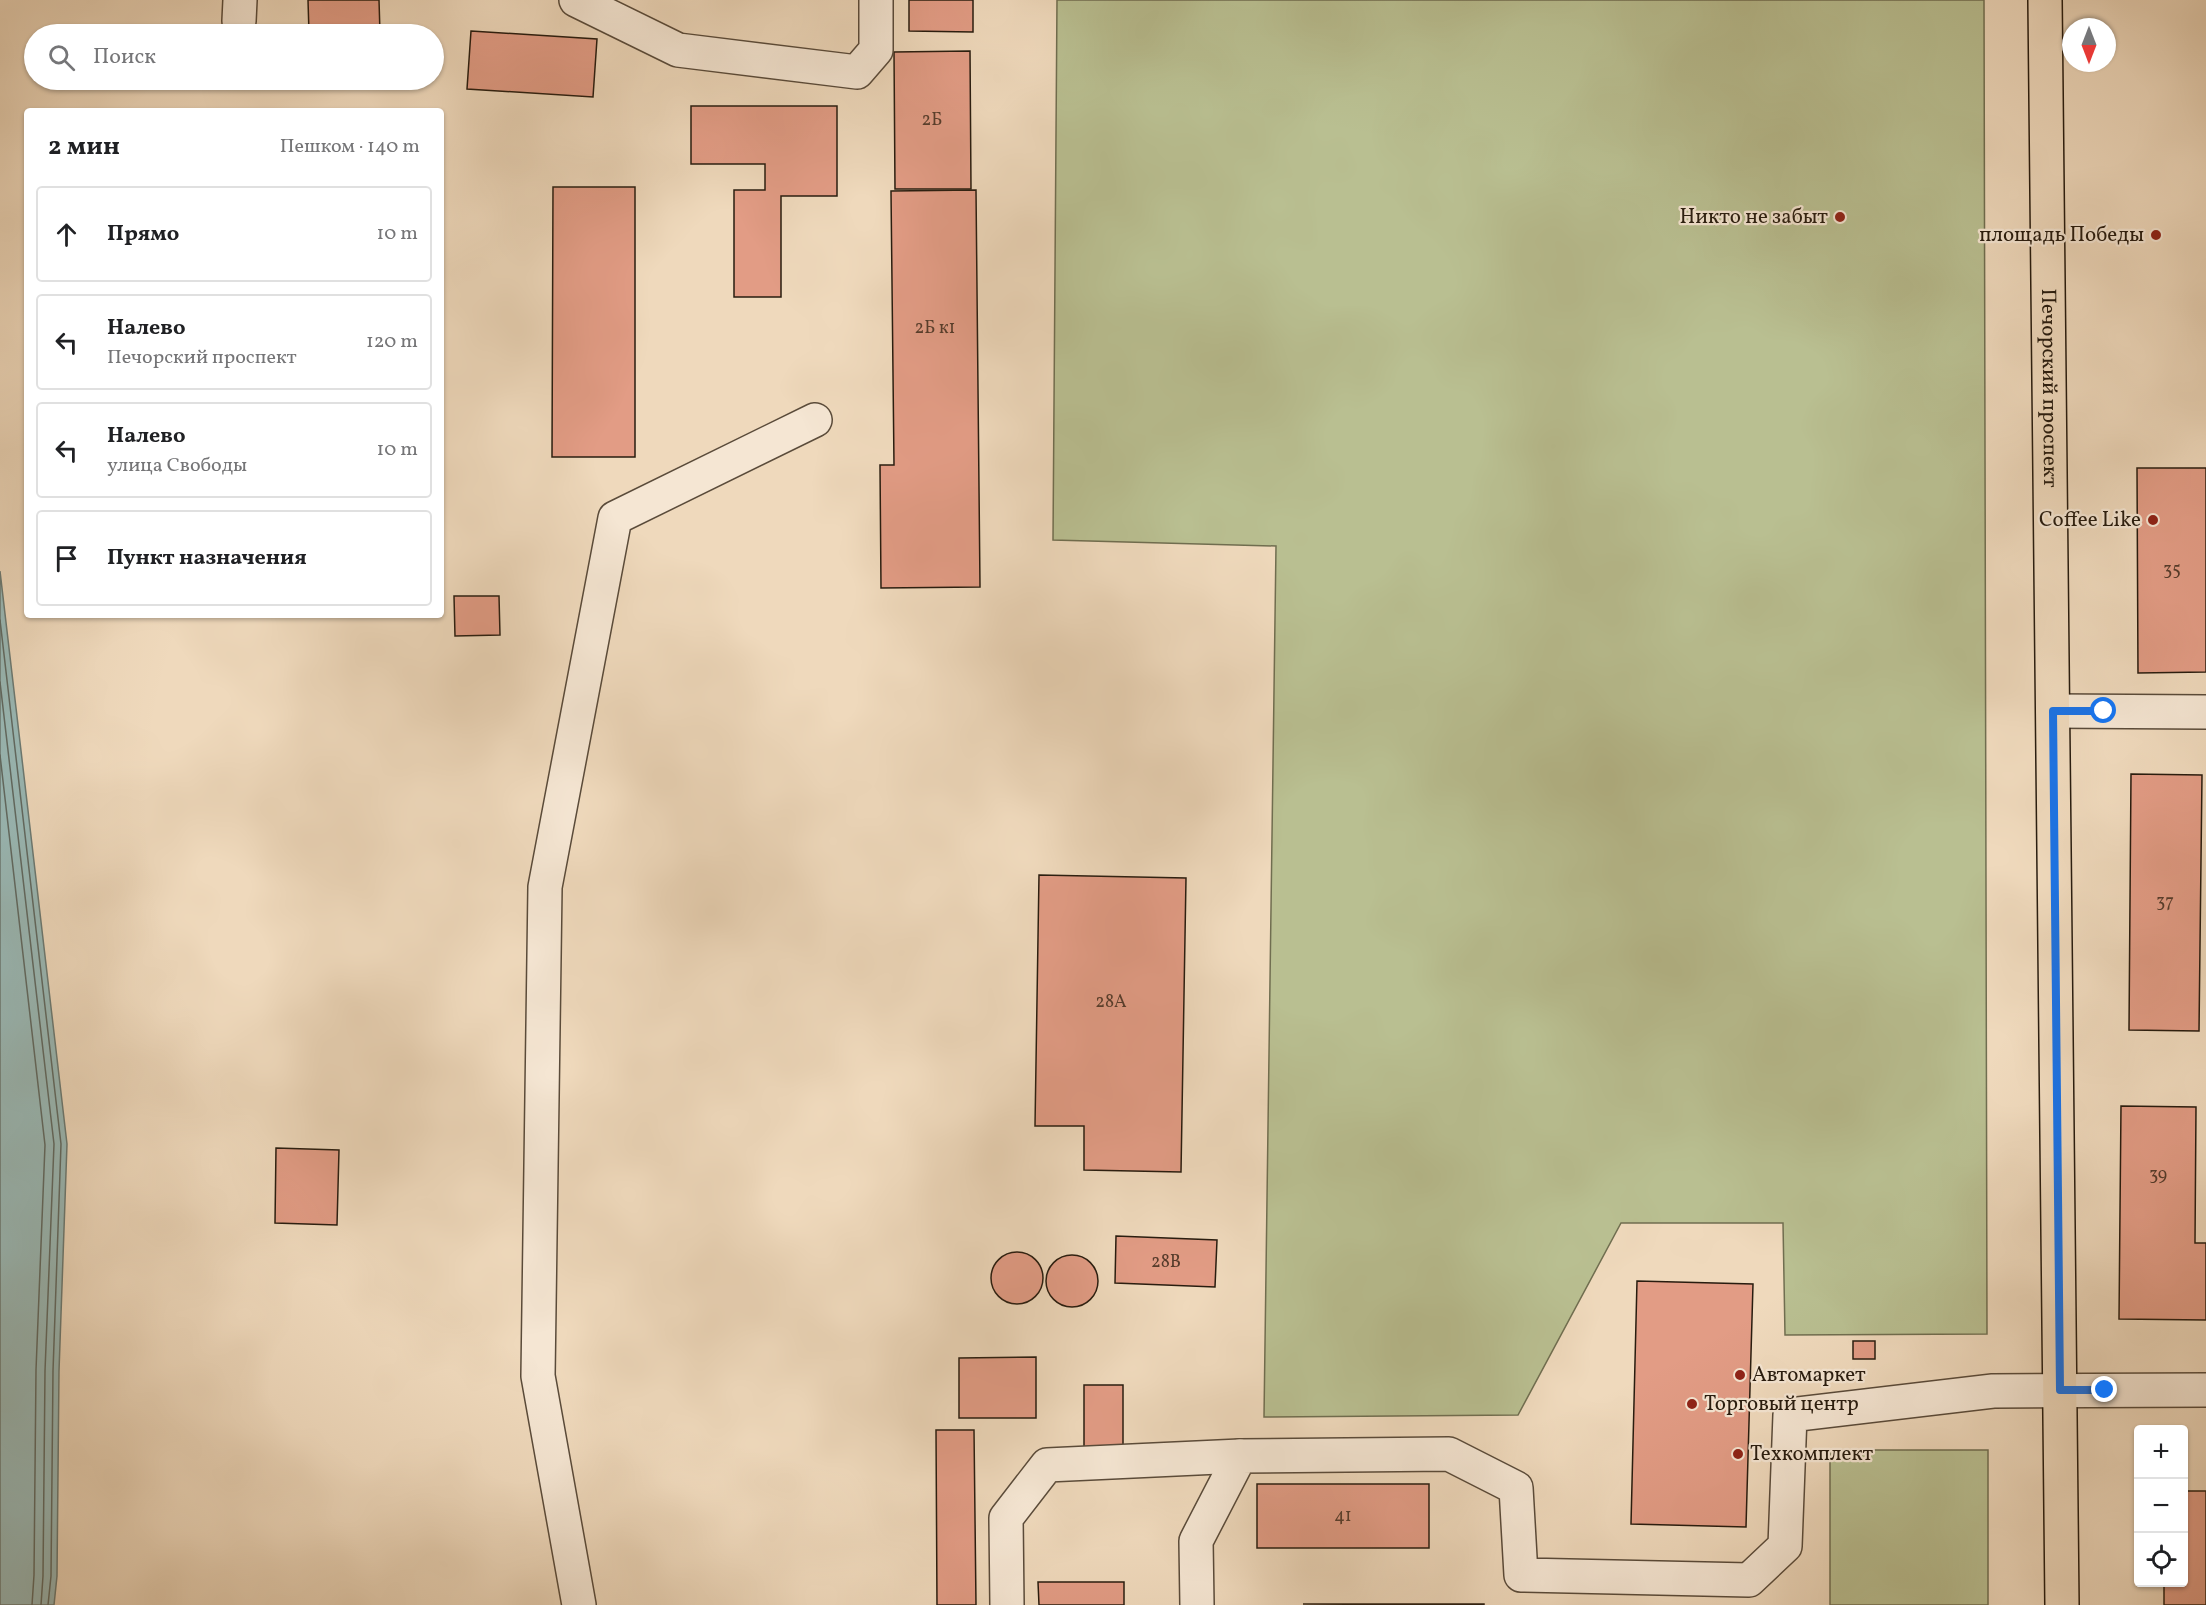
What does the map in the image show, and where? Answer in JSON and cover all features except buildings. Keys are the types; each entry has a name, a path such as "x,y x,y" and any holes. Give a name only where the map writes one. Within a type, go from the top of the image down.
{"main road":[{"name":"Печорский проспект","path":"2045,0 2062,1605"}],"street":[{"path":"576,0 678,50 857,72 876,50 876,0"},
{"path":"579,1605 538,1376 545,887 615,518 815,420"},
{"path":"2053,711 2206,712"},
{"path":"1007,1605 1006,1518 1047,1466 1240,1456 1449,1454 1516,1488 1521,1575 1749,1580 1785,1546 1790,1415 1993,1391 2206,1390"},
{"path":"1197,1605 1196,1541 1240,1456"}],"green space":[{"path":"1057,0 1984,0 1987,1334 1785,1335 1783,1223 1621,1223 1518,1415 1264,1417 1276,546 1053,540"},
{"path":"1830,1450 1988,1450 1988,1605 1830,1605"}],"water":[{"path":"0,571 67,1144 59,1371 57,1576 54,1605 0,1605"}],"place":[{"name":"Никто не забыт","path":"1840,217"},
{"name":"площадь Победы","path":"2156,235"},
{"name":"Coffee Like","path":"2153,520"},
{"name":"Автомаркет","path":"1740,1375"},
{"name":"Торговый центр","path":"1692,1404"},
{"name":"Техкомплект","path":"1738,1454"}],"route":[{"path":"2104,711 2053,711 2060,1390 2105,1390"}]}
